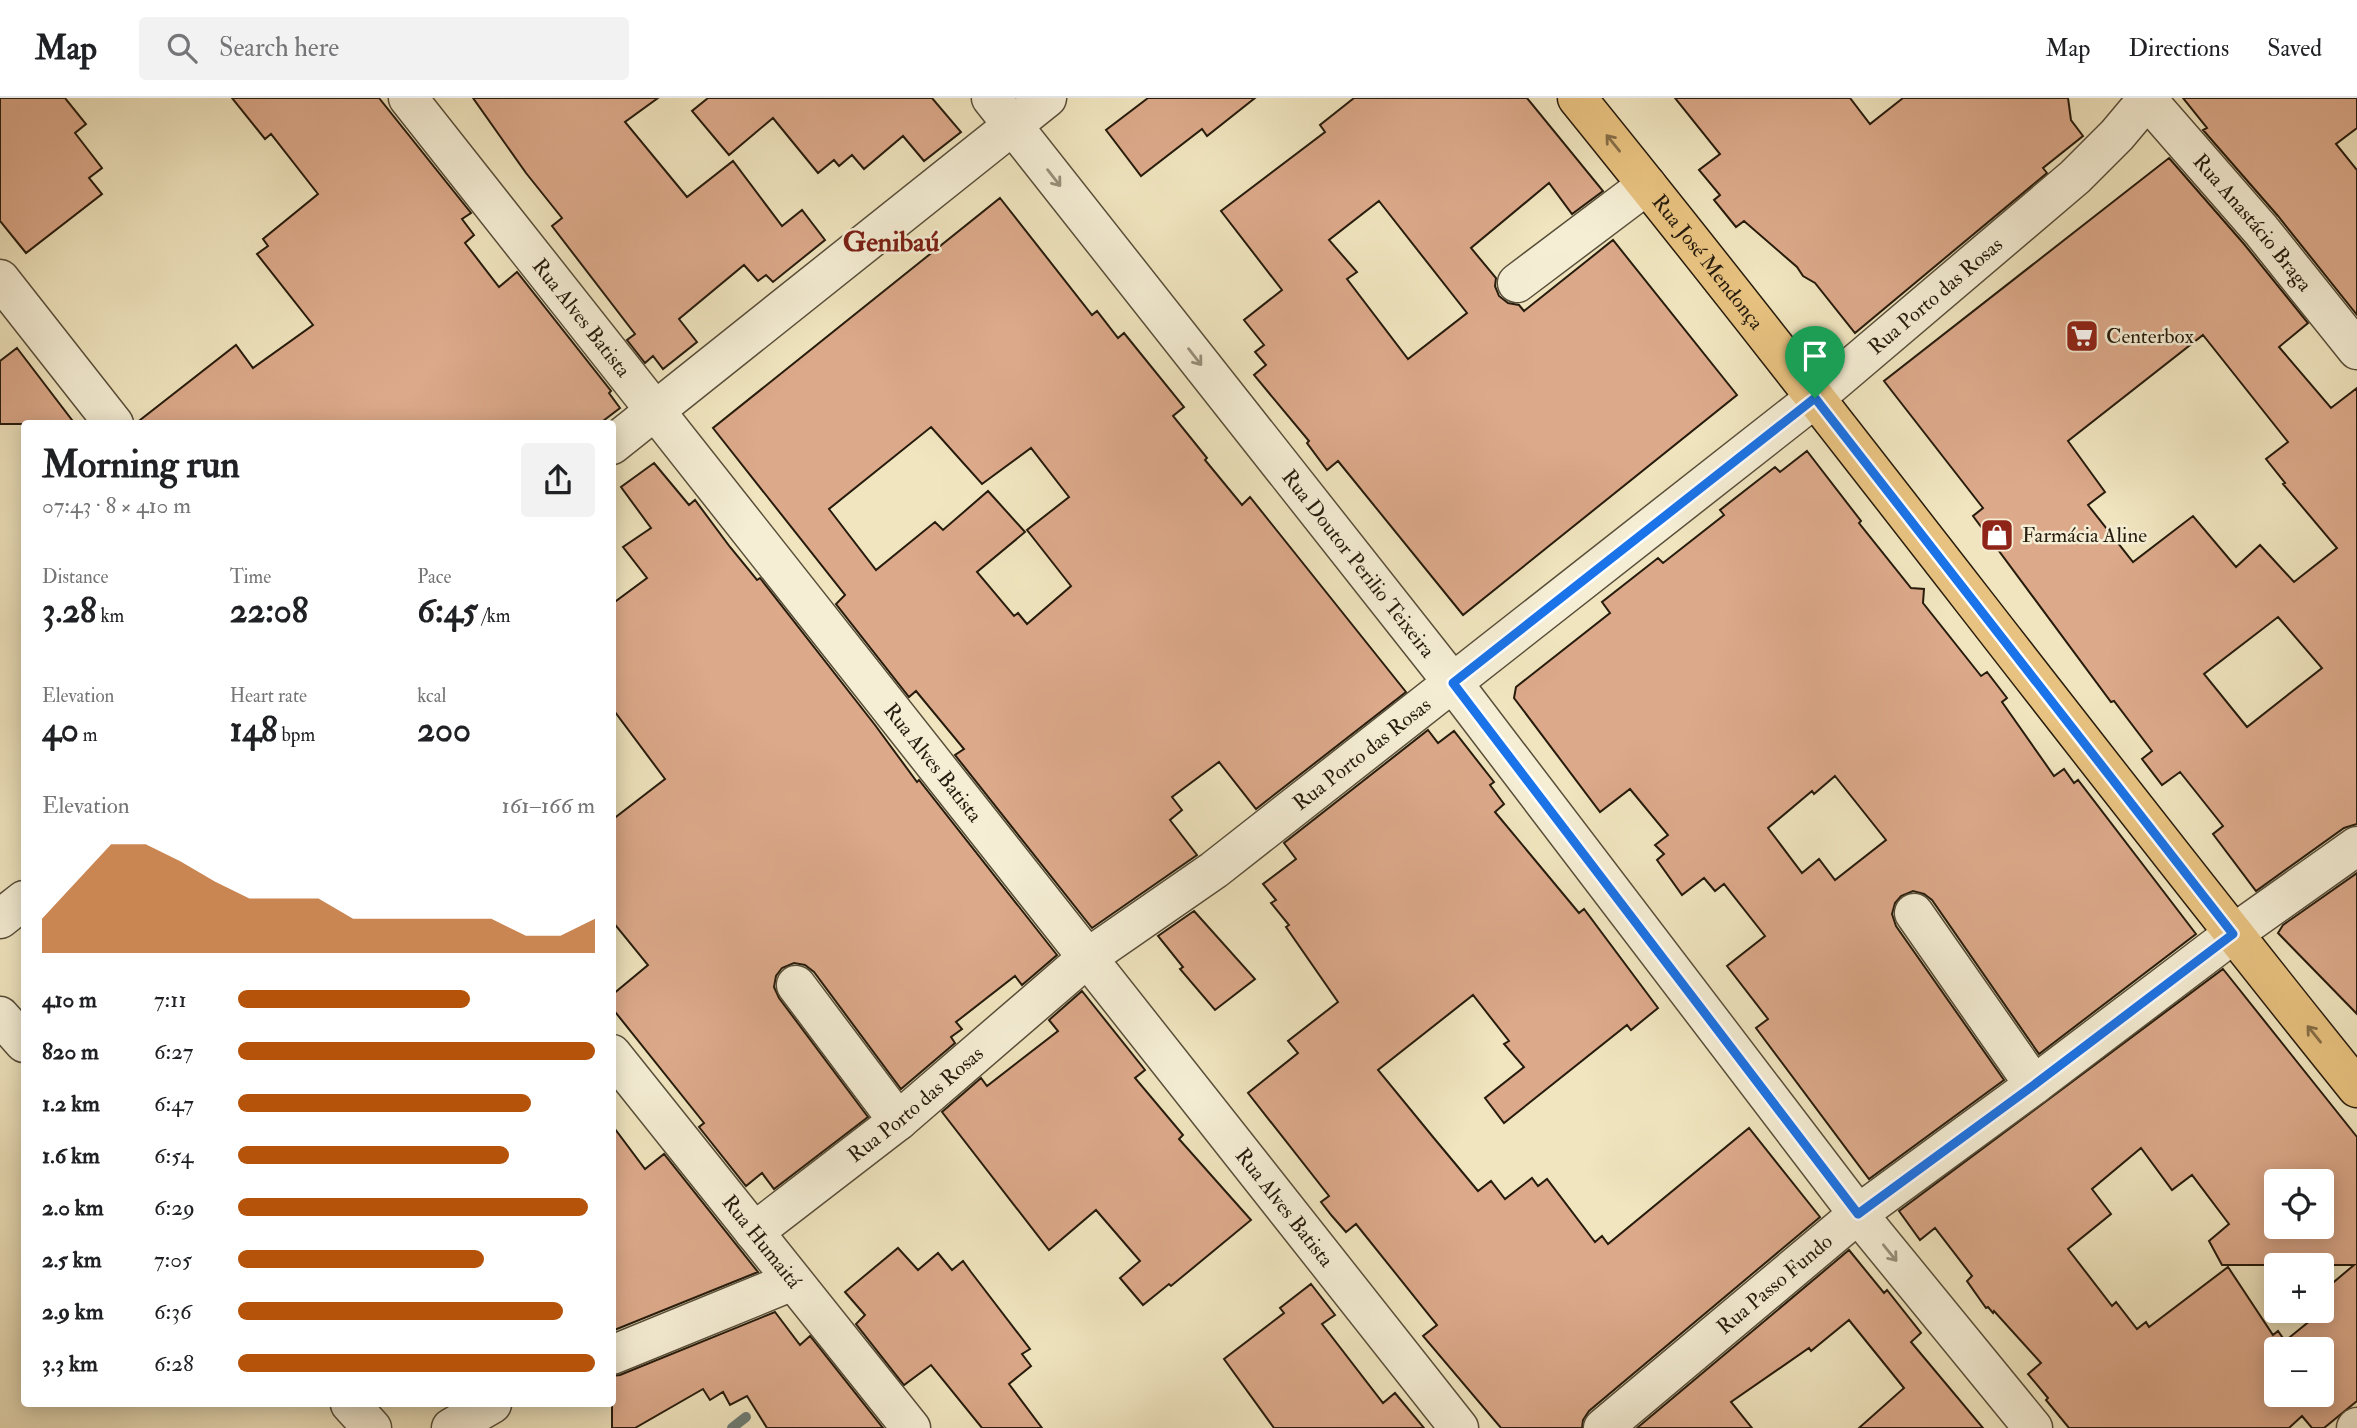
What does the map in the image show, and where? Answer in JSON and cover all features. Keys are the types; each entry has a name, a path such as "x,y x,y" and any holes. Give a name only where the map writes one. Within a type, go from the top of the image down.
{"main road":[{"name":"Rua José Mendonça","path":"1577,98 2233,934 2357,1087"}],"street":[{"name":"Rua Alves Batista","path":"408,98 1459,1428"},
{"path":"616,442 657,411 1002,111 1047,98"},
{"name":"Rua Anastácio Braga","path":"2147,98 2261,230 2357,350"},
{"name":"Rua Porto das Rosas","path":"754,1231 898,1121 1087,958 1214,870 1815,398 2075,177 2117,135 2147,98"},
{"name":"Rua Doutor Perilio Teixeira","path":"1002,111 1453,683 1858,1214 2034,1428"},
{"path":"1517,283 1647,185"},
{"path":"0,279 111,420"},
{"name":"Rua Passo Fundo","path":"1603,1428 1858,1214 2233,934 2357,846"},
{"path":"0,919 21,902"},
{"path":"1914,913 2034,1085"},
{"path":"796,985 898,1121"},
{"path":"0,1016 21,1040"},
{"name":"Rua Humaitá","path":"616,1059 911,1428"},
{"path":"616,1353 793,1281"},
{"path":"353,1407 372,1428"},
{"path":"451,1428 487,1407"}],"building":[{"path":"0,98 65,98 86,124 75,133 102,168 89,178 102,194 26,253 0,221"},
{"path":"232,98 379,98 471,213 462,219 474,235 465,243 499,287 517,272 611,391 609,393 620,408 604,420 140,420 236,345 253,368 313,325 257,254 268,246 263,239 318,194 271,134 265,139"},
{"path":"473,98 658,98 625,122 687,197 733,161 782,226 802,210 825,240 773,282 766,275 758,281 744,265 679,319 697,342 663,369 653,356 645,363 627,340 635,334 552,226 562,218 526,173"},
{"path":"708,98 932,98 961,132 924,161 903,136 864,169 852,155 839,166 834,160 818,173 773,118 729,155 692,111"},
{"path":"1148,98 1255,98 1207,136 1202,129 1141,176 1106,130"},
{"path":"1354,98 1527,98 1603,191 1572,214 1549,183 1471,248 1496,278 1495,286 1499,296 1508,303 1519,305 1524,311 1613,240 1737,395 1463,615 1338,461 1327,470 1307,443 1309,441 1254,375 1266,365 1255,352 1264,345 1244,320 1282,290 1221,211 1325,132 1320,125","holes":["1379,201 1467,313 1408,359 1347,279 1357,272 1329,240"]},
{"path":"1675,98 1850,98 1870,124 1903,98 2068,98 2071,120 2083,136 2043,168 2047,173 1855,333 1815,283 1803,276 1797,267 1744,221 1736,227 1714,200 1720,195 1699,170 1720,154"},
{"path":"2183,98 2357,98 2357,128 2336,144 2357,170 2357,315 2278,216 2203,130 2207,128"},
{"path":"2169,158 2308,323 2279,347 2331,408 2357,388 2357,824 2344,828 2256,891 2213,834 2223,826 2180,772 2162,785 2142,759 2152,751 2114,701 2111,702 1973,516 1983,508 1884,381","holes":["2203,335 2288,442 2266,459 2285,483 2283,484 2337,548 2294,582 2260,545 2236,567 2193,516 2133,562 2088,505 2105,492 2068,441","2278,617 2322,668 2247,727 2204,674"]},
{"path":"1000,198 1092,315 1097,311 1118,338 1124,333 1184,407 1173,416 1207,458 1205,460 1242,505 1250,497 1406,692 1256,809 1219,762 1172,797 1182,810 1170,820 1197,855 1092,928 955,755 964,749 916,691 909,697 836,604 845,595 713,428","holes":["931,427 982,484 1031,448 1069,497 1027,530 1071,586 1027,624 1018,613 1014,616 977,572 1025,532 988,491 943,530 935,522 876,570 829,509"]},
{"path":"17,348 72,420 21,420 21,424 0,424 0,361"},
{"path":"1807,451 1861,521 1859,523 1911,588 1924,589 1923,603 1981,676 1987,672 2007,698 2002,702 2054,776 2064,769 2074,783 2078,780 2196,934 2039,1054 1932,900 1913,891 1901,896 1895,903 1892,914 1896,926 2004,1080 1869,1179 1756,1028 1768,1019 1727,966 1765,936 1724,884 1715,891 1704,878 1682,895 1657,860 1664,854 1655,845 1668,835 1630,789 1600,812 1514,698 1516,687 1610,613 1602,602 1658,558 1663,563 1724,515 1720,510 1775,467 1780,472","holes":["1835,776 1886,840 1835,880 1819,859 1802,873 1768,828 1812,791 1814,794"]},
{"path":"654,463 689,505 695,500 757,580 760,578 917,782 919,780 1057,955 1022,985 1015,976 956,1022 962,1029 951,1037 955,1043 901,1089 814,972 805,965 794,963 782,968 776,976 774,987 779,998 868,1117 774,1189 762,1173 746,1186 699,1127 704,1123 616,1013 616,992 648,965 616,926 616,817 665,779 616,713 616,601 647,578 623,547 651,528 621,487"},
{"path":"1428,730 1438,743 1454,731 1494,782 1490,785 1504,804 1495,812 1579,913 1584,909 1658,1008 1631,1030 1627,1025 1504,1123 1485,1098 1524,1067 1504,1044 1509,1041 1473,995 1378,1070 1478,1191 1491,1181 1505,1199 1532,1178 1538,1186 1547,1179 1595,1242 1602,1236 1608,1244 1749,1128 1820,1217 1589,1411 1583,1420 1582,1428 1501,1428 1423,1336 1437,1325 1356,1224 1346,1232 1332,1216 1321,1202 1329,1196 1248,1093 1298,1053 1288,1041 1338,1002 1286,927 1289,925 1271,903 1276,900 1263,884 1296,859 1284,843"},
{"path":"2357,873 2357,1014 2278,933 2283,925"},
{"path":"1194,911 1255,979 1215,1010 1180,969 1183,967 1158,936"},
{"path":"2223,969 2357,1137 2357,1401 2324,1428 2312,1428 2302,1416 2289,1428 2069,1428 2028,1374 2041,1363 1994,1311 1993,1313 1986,1308 1967,1281 1972,1276 1935,1228 1920,1240 1899,1211","holes":["2141,1148 2172,1190 2192,1175 2229,1224 2209,1241 2222,1265 2264,1265 2264,1253 2334,1253 2334,1265 2354,1265 2334,1282 2334,1323 2307,1323 2290,1337 2334,1337 2334,1407 2264,1407 2264,1337 2282,1337 2278,1331 2273,1335 2228,1267 2149,1327 2146,1322 2137,1329 2116,1302 2112,1306 2068,1249 2111,1214 2092,1189"]},
{"path":"1082,991 1145,1070 1135,1078 1183,1135 1179,1139 1251,1220 1171,1286 1169,1284 1143,1305 1120,1278 1140,1261 1096,1210 1049,1250 942,1112 981,1078 987,1086 1058,1031 1049,1020"},
{"path":"616,1130 645,1169 664,1154 758,1272 616,1329"},
{"path":"898,1248 918,1270 938,1253 952,1270 963,1261 1030,1349 1022,1354 1031,1366 1009,1384 1042,1428 982,1428 931,1365 904,1385 856,1324 865,1315 845,1292"},
{"path":"1849,1250 1884,1293 1887,1290 1921,1333 1911,1342 1983,1428 1859,1428 1904,1388 1849,1320 1811,1351 1809,1348 1731,1402 1752,1428 1637,1428"},
{"path":"1311,1284 1335,1315 1322,1324 1383,1403 1395,1393 1424,1428 1274,1428 1224,1359 1284,1313 1280,1308"},
{"path":"775,1312 800,1345 810,1336 883,1428 767,1428 747,1396 730,1405 723,1392 710,1400 703,1389 635,1428 612,1428 612,1407 616,1407 616,1376"}],"waterway":[{"path":"732,1428 746,1417"}],"place":[{"name":"Centerbox","path":"2082,336"},
{"name":"Farmácia Aline","path":"1997,535"}],"district":[{"name":"Genibaú","path":"891,242"}],"route":[{"path":"1815,398 2233,934 1858,1214 1453,683 1815,398"}]}
